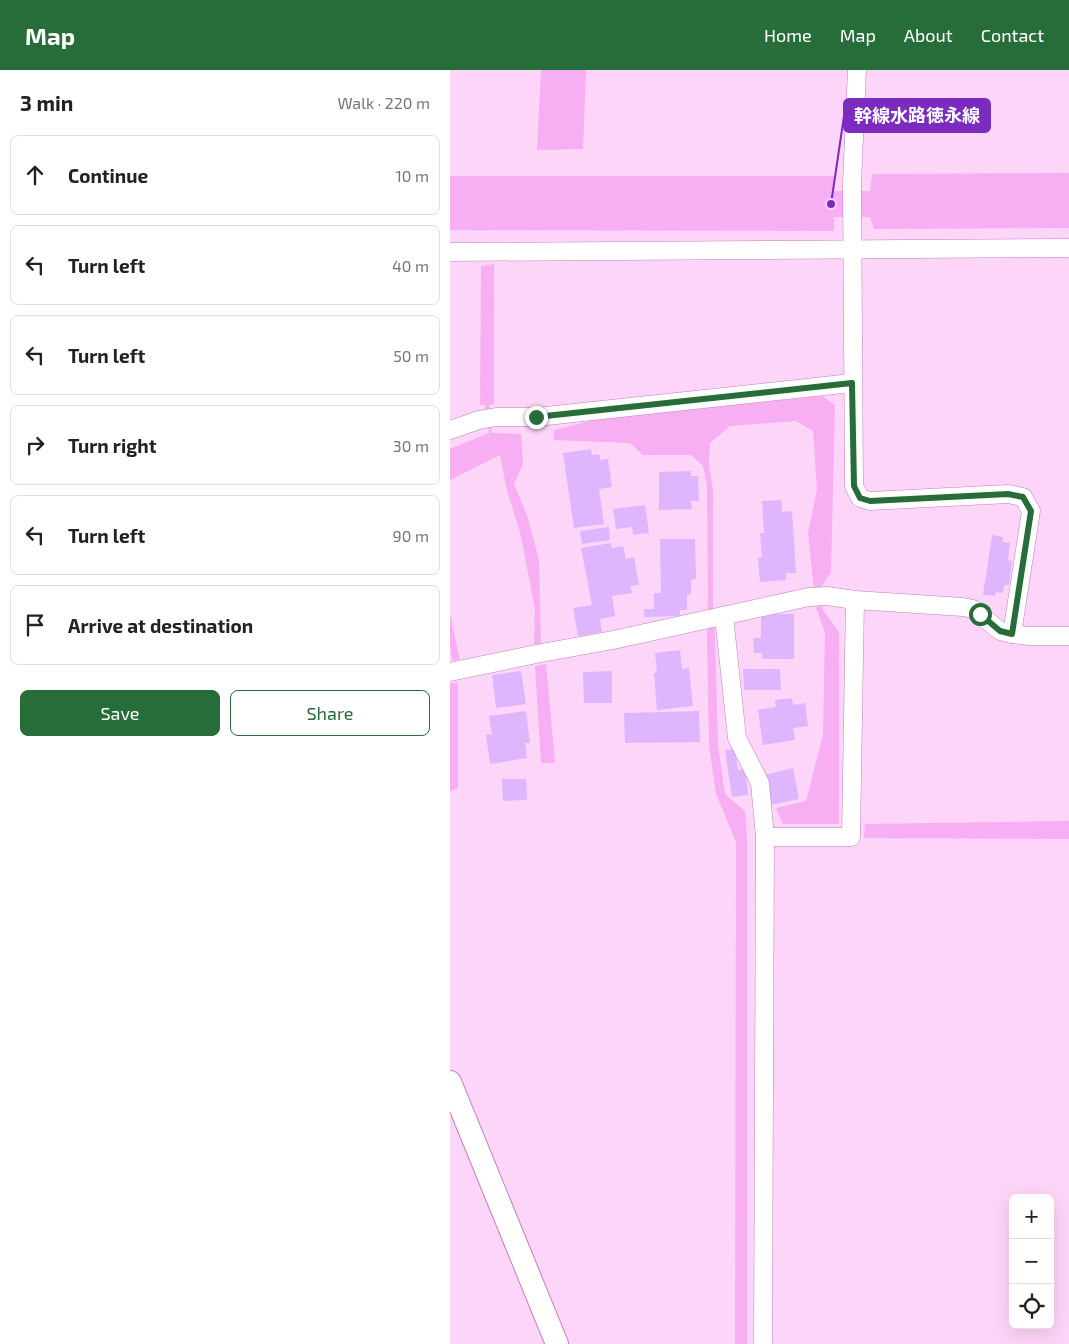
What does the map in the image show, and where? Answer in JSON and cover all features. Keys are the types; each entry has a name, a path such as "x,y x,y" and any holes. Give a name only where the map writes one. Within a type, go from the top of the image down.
{"street":[{"path":"856,70 851,249 854,486 860,498 870,501 1008,494 1023,497 1031,511 1012,634"},
{"path":"450,252 1069,248"},
{"path":"450,430 487,418 536,417 852,383"},
{"path":"450,672 613,640 809,597 828,596 855,600 963,607 972,609 1000,631 1029,636 1069,636"},
{"path":"766,837 851,837 855,600"},
{"path":"724,616 737,738 760,783 766,837 763,1344"},
{"path":"450,1082 557,1344"}],"shaded area":[{"path":"541,70 586,70 583,149 537,150"},
{"path":"1069,173 1069,228 874,229 870,217 834,217 834,231 450,230 450,176 834,176 834,191 870,191 872,174"},
{"path":"494,264 494,404 489,405 492,433 521,434 523,464 514,484 528,518 539,560 541,645 534,644 535,609 520,532 507,491 500,455 450,480 450,449 489,433 485,405 480,405 481,266"},
{"path":"822,396 835,405 831,572 821,587 823,610 839,632 839,824 783,824 776,808 806,801 823,735 825,632 816,608 808,533 817,490 813,431 796,421 730,426 710,443 709,464 713,491 713,609 718,745 725,794 745,811 747,837 747,1344 735,1344 736,842 716,794 709,745 707,485 703,466 691,455 643,455 630,443 554,440 554,430 598,419"},
{"path":"450,615 460,660 452,660"},
{"path":"546,664 555,763 541,763 535,666"},
{"path":"450,683 458,683 458,788 450,791"},
{"path":"1069,821 1069,839 864,838 865,824"}],"building":[{"path":"591,449 592,455 599,454 600,460 608,459 612,487 599,489 604,524 574,528 563,453"},
{"path":"691,471 691,476 698,476 699,501 691,501 692,509 659,510 659,472"},
{"path":"781,500 782,512 792,511 796,573 786,573 786,580 760,582 758,558 762,557 760,533 764,533 762,501"},
{"path":"645,505 649,533 633,535 632,527 616,529 613,509"},
{"path":"609,527 610,540 582,544 580,531"},
{"path":"992,535 1003,537 1003,542 1010,543 1008,560 1012,561 1009,585 1004,585 1003,593 996,592 995,596 983,595"},
{"path":"660,539 695,539 696,579 691,580 691,594 687,595 687,610 680,610 680,616 644,617 644,609 654,609 654,593 661,593"},
{"path":"611,543 612,548 623,546 626,559 634,557 639,585 630,586 632,593 612,596 615,616 600,619 602,632 578,636 573,608 592,605 581,548"},
{"path":"761,614 794,614 794,659 762,659 762,653 754,653 753,638 761,638"},
{"path":"680,650 682,669 689,668 693,706 657,710 654,673 657,673 655,653"},
{"path":"743,669 780,669 781,690 744,690"},
{"path":"521,671 526,704 496,708 492,675"},
{"path":"612,671 612,703 584,703 583,672"},
{"path":"792,698 793,705 805,703 808,726 793,728 795,740 763,745 758,710 776,707 775,700"},
{"path":"526,711 530,743 525,743 527,758 490,764 486,735 492,734 489,716"},
{"path":"699,711 700,742 625,743 624,713"},
{"path":"735,749 738,770 745,769 748,795 732,797 725,750"},
{"path":"793,768 799,799 771,805 765,775"},
{"path":"502,779 526,779 527,800 503,801"}],"place":[{"name":"幹線水路徳永線","path":"831,204"}],"route":[{"path":"536,417 852,383 854,486 860,498 870,501 1008,494 1023,497 1031,511 1012,634 1000,631 980,614"}]}
